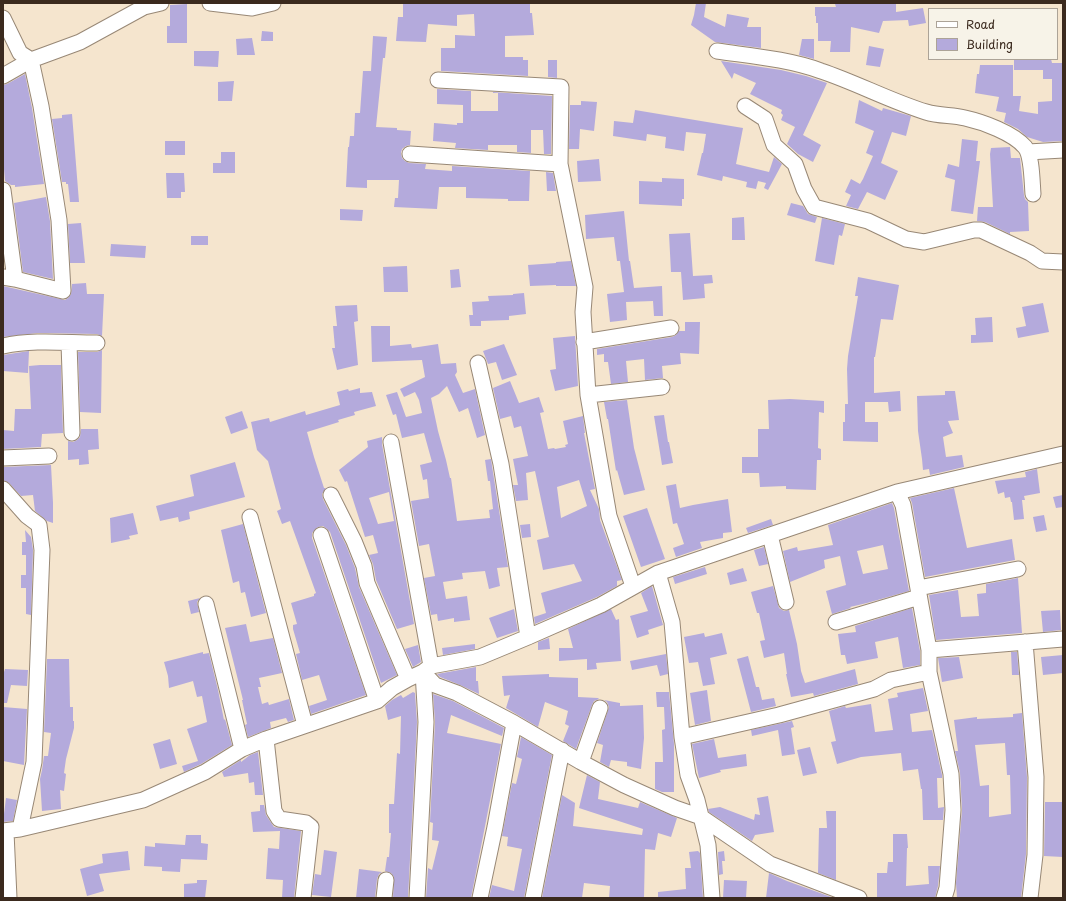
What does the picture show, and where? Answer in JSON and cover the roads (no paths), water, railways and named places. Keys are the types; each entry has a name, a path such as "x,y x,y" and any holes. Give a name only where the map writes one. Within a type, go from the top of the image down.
{"street":[{"path":"3,76 31,60 80,42 144,5 161,3"},
{"path":"217,4 252,8 272,3"},
{"path":"3,18 20,53 31,60 41,106 60,220 63,291 9,278 3,190"},
{"path":"717,51 790,62 821,70 904,105 931,114 965,118 996,128 1019,142 1028,152 1033,194"},
{"path":"438,80 561,87 560,164 585,287 583,312 588,395 610,516 633,586"},
{"path":"746,106 765,119 774,145 795,164 804,189 814,207 868,221 906,239 924,242 974,230 981,230 1030,253 1042,261 1063,262"},
{"path":"1028,152 1063,150"},
{"path":"410,154 560,164"},
{"path":"584,342 671,328"},
{"path":"3,346 51,341 69,343 98,343"},
{"path":"69,343 72,433"},
{"path":"478,363 501,464 528,637"},
{"path":"588,395 662,387"},
{"path":"391,442 427,669 426,722 416,898"},
{"path":"10,831 143,800 205,772 242,749 266,738 377,701 392,688 427,669 480,657 601,605 658,573 896,492 1063,454"},
{"path":"3,458 49,456"},
{"path":"3,489 27,516 39,525 42,550 34,762 10,831 9,898"},
{"path":"896,492 903,505 929,650 930,672 951,774 953,810 947,888 944,898"},
{"path":"332,495 364,566 367,583 408,679"},
{"path":"250,517 305,725"},
{"path":"320,535 377,701"},
{"path":"770,535 786,602"},
{"path":"836,622 918,592 1018,569"},
{"path":"658,573 672,622 682,737 688,775 698,800 708,845 712,898"},
{"path":"206,604 242,749"},
{"path":"929,650 1063,639"},
{"path":"1025,642 1036,777 1035,855 1030,898"},
{"path":"427,669 435,685 457,694 514,723 581,762 630,788 675,808 701,817 770,864 859,898"},
{"path":"682,737 779,715 874,689 891,680 930,672"},
{"path":"581,762 600,708"},
{"path":"480,898 514,723"},
{"path":"266,738 274,811 279,819 306,823 310,827 304,898"},
{"path":"533,898 562,750"},
{"path":"384,898 386,880"}]}
